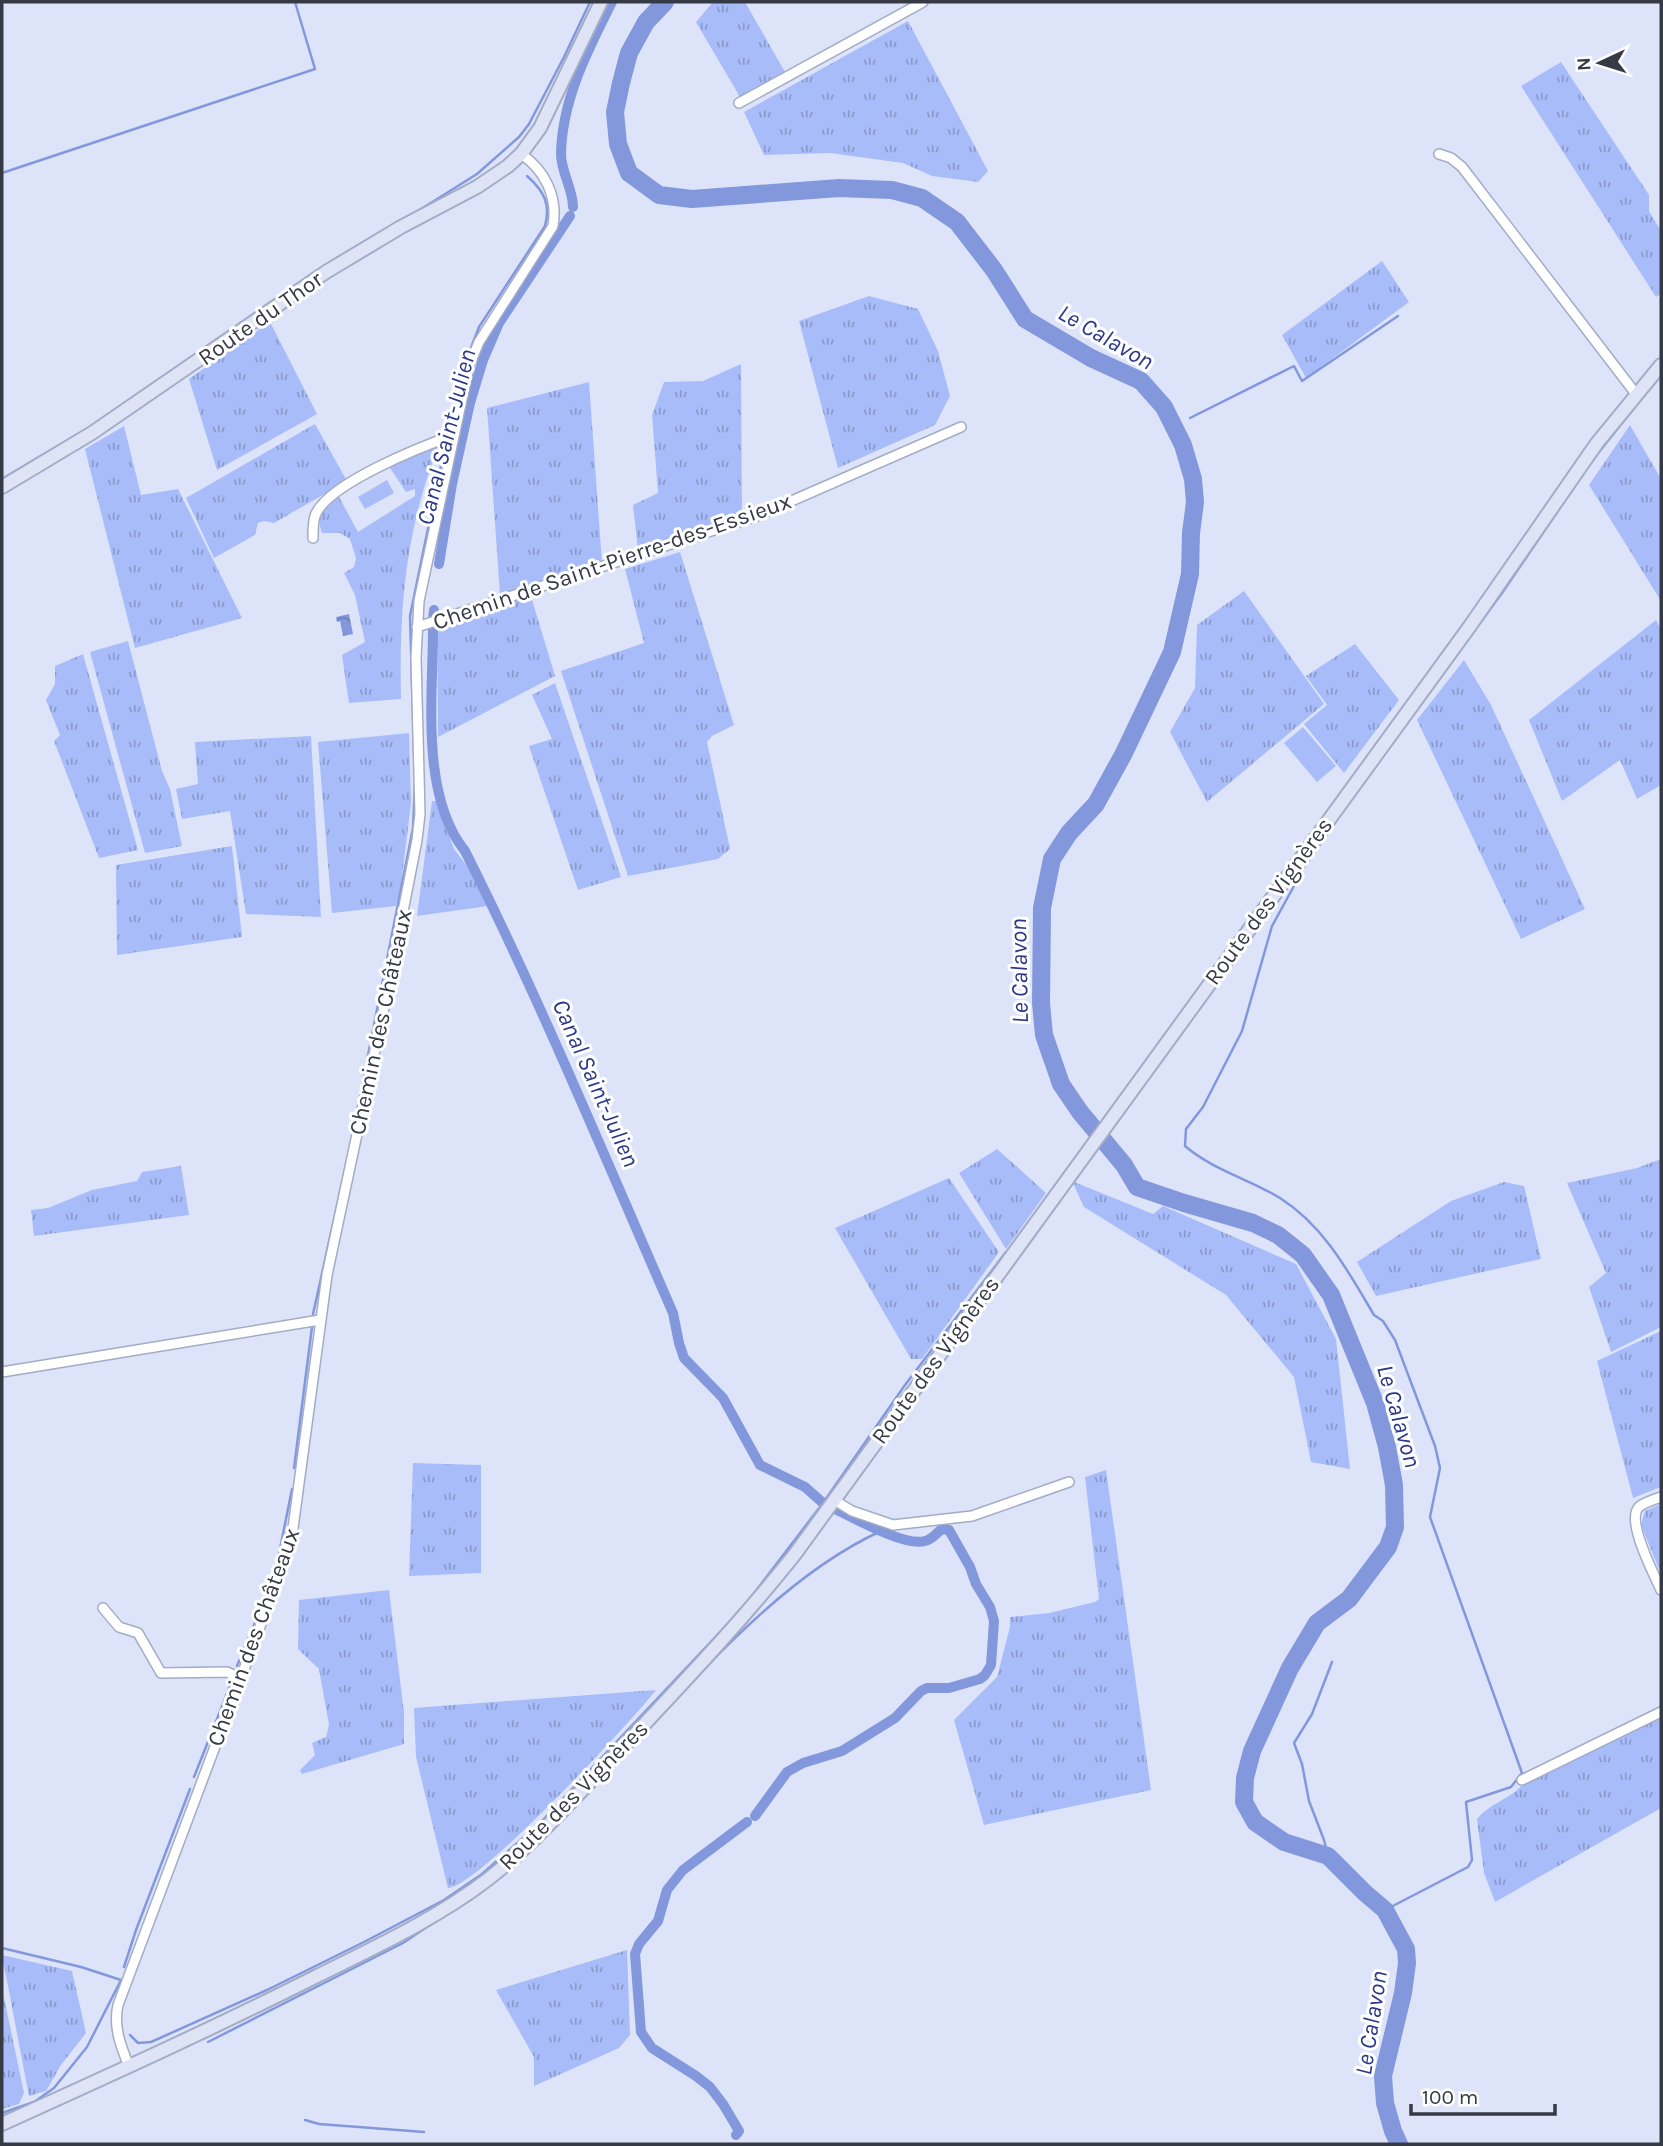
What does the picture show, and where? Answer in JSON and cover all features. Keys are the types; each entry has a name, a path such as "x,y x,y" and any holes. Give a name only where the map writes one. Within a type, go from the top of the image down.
{"street":[{"path":"521,154 540,128 559,92 601,2"},
{"path":"739,103 923,2"},
{"name":"Chemin des Châteaux","path":"130,2066 120,2042 116,2014 118,2005 276,1584 293,1528 327,1275 386,998 420,814 416,657 421,589 469,366 479,342 553,226 556,211 554,195 521,154"},
{"name":"Route du Thor","path":"2,487 92,433 326,272 401,227 477,187 521,154"},
{"path":"1439,154 1462,167 1636,394"},
{"name":"Route des Vignères","path":"2,2124 241,2014 371,1949 428,1919 486,1881 541,1833 708,1657 753,1607 830,1505 1464,633 1597,443 1661,365"},
{"name":"Chemin de Saint-Pierre-des-Essieux","path":"418,628 757,516 961,427"},
{"path":"313,537 315,514 334,492 414,449 454,435"},
{"path":"2,1372 320,1320"},
{"path":"830,1505 893,1525 972,1516 1069,1482"},
{"path":"1661,1497 1639,1506 1634,1525 1661,1590"},
{"path":"103,1608 119,1627 138,1633 161,1673 227,1672 240,1678"},
{"path":"1522,1780 1661,1712"}],"green space":[{"path":"713,2 745,2 785,72 740,97 696,22"},
{"path":"908,21 988,171 978,182 932,176 903,163 830,153 764,155 744,112"},
{"path":"1561,62 1649,195 1649,211 1661,231 1661,294 1656,297 1521,86"},
{"path":"1382,261 1409,302 1306,378 1282,335"},
{"path":"869,296 918,309 938,351 950,396 935,425 838,468 799,321"},
{"path":"270,322 317,414 217,470 189,379"},
{"path":"741,364 742,515 638,550 633,505 658,493 652,415 664,382 703,381"},
{"path":"589,382 602,563 500,595 487,408"},
{"path":"315,424 347,481 274,523 258,523 255,535 214,558 186,498"},
{"path":"1630,425 1661,479 1661,601 1589,485"},
{"path":"124,426 141,495 178,489 242,618 135,648 85,449"},
{"path":"439,445 418,508 406,570 401,633 401,699 349,703 342,655 365,642 355,595 344,573 354,567 356,558 350,539 340,533 322,533 321,517 326,508 339,497 358,532 415,496 415,489 406,492 390,468 415,453"},
{"path":"387,480 394,493 365,509 358,497"},
{"path":"680,552 734,725 712,736 707,742 730,849 718,859 628,876 561,671 644,643 625,569"},
{"path":"1244,591 1324,704 1207,802 1170,732 1195,688 1197,625"},
{"path":"530,593 555,676 438,737 437,625"},
{"path":"1656,620 1661,629 1661,785 1637,799 1620,760 1562,801 1529,720"},
{"path":"128,641 162,771 170,789 182,846 145,853 90,652"},
{"path":"1355,644 1399,700 1344,773 1304,724 1327,705 1306,676"},
{"path":"83,654 138,850 99,858 54,741 60,735 46,700 55,684 55,666"},
{"path":"1464,660 1491,705 1585,909 1521,939 1417,720"},
{"path":"555,683 621,877 578,890 529,746 552,739 532,695"},
{"path":"1303,727 1336,766 1317,782 1284,743"},
{"path":"409,733 411,803 396,906 332,913 318,742"},
{"path":"311,736 321,917 246,914 230,811 182,819 176,789 198,784 195,742"},
{"path":"432,801 437,801 454,849 474,875 488,906 417,916"},
{"path":"232,846 242,937 117,955 116,865"},
{"path":"997,1149 1046,1193 1006,1249 959,1173"},
{"path":"1661,1159 1661,1327 1611,1352 1589,1287 1606,1273 1567,1183 1637,1168"},
{"path":"181,1166 189,1215 34,1236 31,1210 48,1208 92,1190 137,1181 142,1172"},
{"path":"949,1178 999,1252 922,1359 911,1359 835,1228"},
{"path":"1072,1181 1153,1214 1163,1206 1296,1264 1336,1339 1350,1469 1311,1462 1294,1377 1226,1295 1084,1207"},
{"path":"1504,1182 1524,1186 1541,1259 1376,1296 1357,1262 1451,1201"},
{"path":"1661,1331 1661,1487 1633,1498 1597,1361"},
{"path":"413,1463 481,1465 481,1573 409,1576"},
{"path":"1106,1470 1151,1790 984,1825 954,1720 997,1677 1010,1627 1010,1617 1049,1613 1099,1599 1085,1477"},
{"path":"1661,1504 1661,1574 1641,1525 1645,1511"},
{"path":"389,1590 404,1713 404,1744 302,1774 300,1770 315,1755 312,1743 326,1737 329,1725 319,1669 298,1649 299,1600"},
{"path":"656,1690 520,1834 464,1881 448,1888 416,1757 414,1708"},
{"path":"1661,1717 1661,1808 1495,1902 1484,1873 1477,1819 1524,1783"},
{"path":"627,1950 630,2035 619,2048 534,2086 534,2057 496,1990"},
{"path":"2,1955 72,1971 86,2033 61,2065 46,2091 29,2096"},
{"path":"2,1988 24,2093 19,2104 2,2109"}],"water":[{"path":"349,614 353,634 343,636 340,621 337,622 336,617"}],"waterway":[{"path":"2,173 315,69 295,2"},
{"path":"410,216 477,174 519,137 529,124 590,2"},
{"name":"Canal Saint-Julien","path":"573,207 561,154 562,134 578,75 612,2"},
{"name":"Le Calavon","path":"665,2 646,22 629,53 621,83 615,112 618,144 629,173 659,195 692,199 839,188 892,190 922,198 957,222 994,270 1025,319 1091,358 1141,381 1164,407 1183,445 1193,479 1195,502 1190,574 1172,652 1124,753 1096,804 1069,833 1052,859 1042,908 1041,1003 1044,1035 1061,1084 1080,1112 1124,1165 1137,1187 1253,1223 1278,1235 1303,1255 1331,1295 1375,1403 1394,1485 1395,1527 1388,1547 1349,1599 1317,1623 1290,1668 1252,1751 1245,1778 1244,1802 1255,1822 1284,1842 1328,1856 1385,1910 1406,1949 1403,1993 1383,2076 1385,2103 1399,2144"},
{"path":"448,434 462,371 479,327 545,226 545,198 527,176"},
{"name":"Canal Saint-Julien","path":"439,564 452,484 470,403 483,360 499,323 570,216"},
{"path":"326,265 350,251"},
{"path":"1190,418 1294,366 1302,381 1398,316"},
{"path":"1591,462 1646,393"},
{"path":"353,1131 413,828 415,782 410,616 446,441"},
{"path":"2,479 53,449"},
{"path":"1438,680 1502,593 1583,474"},
{"name":"Canal Saint-Julien","path":"433,619 434,610"},
{"name":"Canal Saint-Julien","path":"433,628 432,744 441,802 572,1080 673,1313 684,1358 723,1398 760,1465 805,1487 823,1503"},
{"path":"1336,821 1305,866 1272,926 1242,1031 1203,1107 1186,1129 1185,1146 1207,1162 1268,1191 1296,1209 1334,1250 1374,1315 1383,1321 1395,1340 1435,1446 1440,1468 1430,1517 1522,1773 1511,1787 1466,1802 1472,1860 1468,1867 1385,1910"},
{"path":"313,1314 349,1152"},
{"path":"752,1596 823,1503 905,1385 1006,1252"},
{"path":"294,1468 312,1327"},
{"path":"277,1564 292,1489"},
{"name":"Canal Saint-Julien","path":"755,1816 787,1772 803,1763 842,1751 895,1718 921,1691 927,1688 949,1688 980,1679 991,1665 994,1621 990,1607 949,1530 942,1529 925,1541 905,1540 833,1508"},
{"path":"609,1770 702,1671 770,1606 805,1577 842,1552 881,1531"},
{"path":"237,1666 274,1577"},
{"path":"130,2035 138,2043 151,2042 267,1990 444,1900 482,1874 541,1822 739,1612"},
{"path":"1328,1856 1309,1801 1302,1764 1294,1743 1312,1714 1332,1662"},
{"path":"194,1777 232,1681"},
{"path":"124,1967 190,1789"},
{"name":"Canal Saint-Julien","path":"736,2135 739,2131 710,2087 652,2048 641,2032 635,1954 639,1944 658,1921 667,1890 683,1870 747,1822"},
{"path":"531,1850 549,1833"},
{"path":"208,2042 403,1943 436,1921"},
{"path":"2,1948 81,1967 121,1980 87,2047 54,2088 34,2102 2,2113"},
{"path":"305,2120 319,2124 424,2132"}]}
